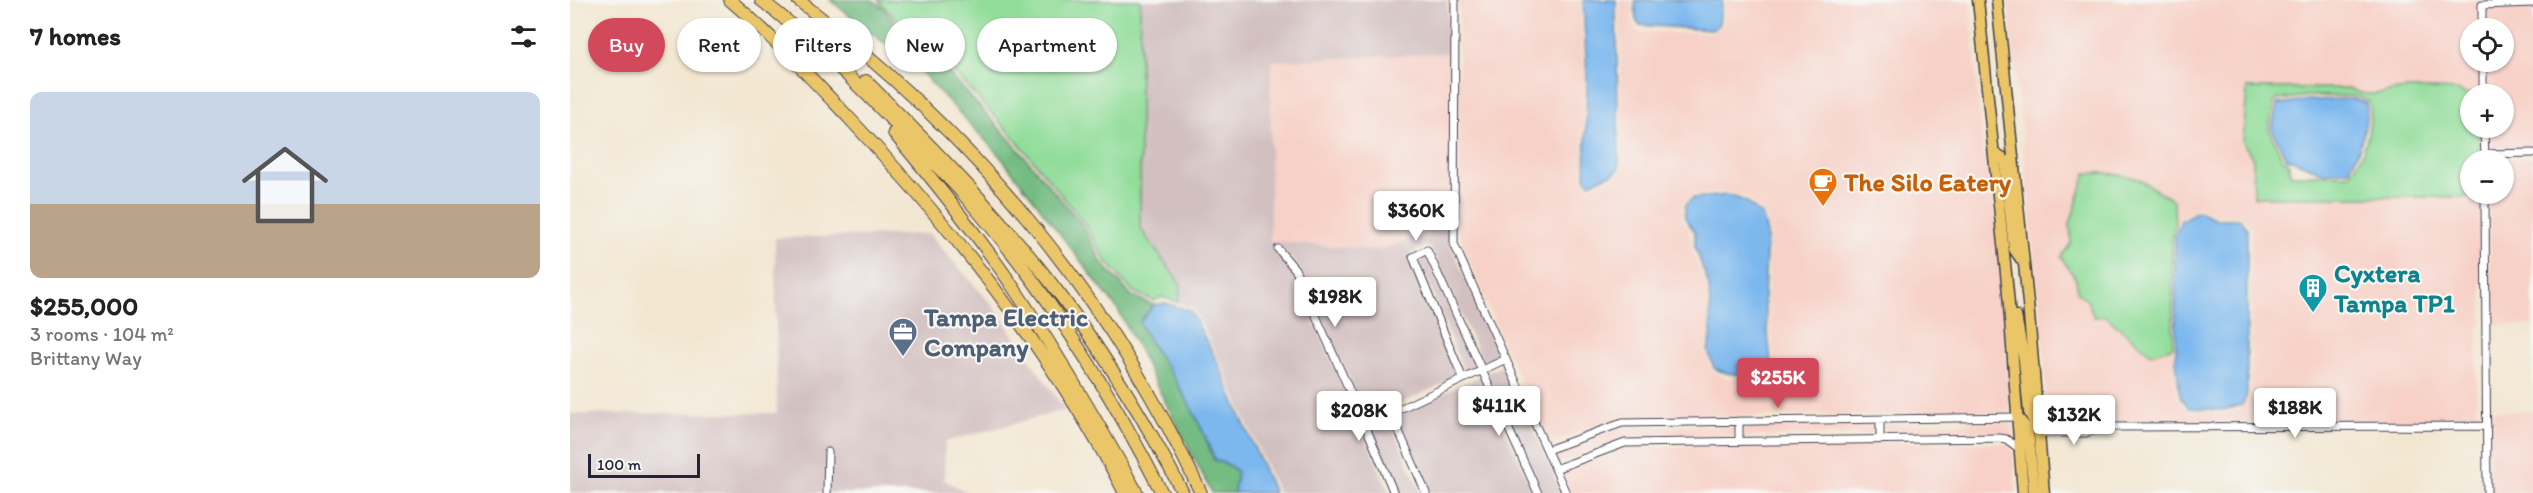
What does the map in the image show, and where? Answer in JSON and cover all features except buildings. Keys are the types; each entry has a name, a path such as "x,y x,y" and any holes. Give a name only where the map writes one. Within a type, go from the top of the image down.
{"highway":[{"path":"730,0 821,89 877,148 961,247 1013,315 1060,384 1105,455 1125,493"},
{"path":"761,0 783,18"},
{"path":"798,0 863,51 932,114 968,150 1027,217 1076,280 1117,341 1167,425 1201,493"},
{"path":"846,72 963,195 1021,266 1100,381 1162,493"},
{"path":"855,72 934,150 992,213 1061,296 1130,400 1183,493"},
{"path":"850,76 854,89 923,168 1010,282 1090,410 1137,493"}],"main road":[{"path":"1978,0 2008,293 2023,493"},
{"path":"1996,0 2040,433 2044,493"},
{"path":"1994,153 2002,157 2005,164 2014,249 2023,263"},
{"path":"2008,293 2016,315 2024,360 2029,412 2040,433"},
{"path":"2018,417 2028,430 2034,493"}],"street":[{"path":"1455,0 1454,244 1566,493"},
{"path":"2482,18 2482,5 2512,2 2533,3"},
{"path":"2514,155 2533,153"},
{"path":"2485,204 2487,493"},
{"path":"1278,249 1296,269 1394,493"},
{"path":"1462,379 1413,257 1428,250 1538,493"},
{"path":"1365,425 1506,359"},
{"path":"2037,403 2051,418 2061,421 2088,421 2103,427"},
{"path":"1391,413 1426,493"},
{"path":"1547,450 1622,423 2018,417"},
{"path":"1880,420 1880,438"},
{"path":"1739,421 1739,441"},
{"path":"2040,433 2086,433 2103,427 2487,426"},
{"path":"1555,469 1625,442 1999,438 2021,450"},
{"path":"827,493 828,452"}],"shaded area":[{"path":"1140,0 1447,0 1447,53 1271,61 1270,241 1380,250 1450,224 1451,246 1501,357 1484,365 1431,248 1426,246 1412,253 1410,259 1457,377 1367,419 1299,267 1278,244 1273,249 1292,272 1390,493 1278,493 1217,355 1194,309 1178,302 1181,285 1140,228"},
{"path":"1447,0 1451,0 1450,224 1380,250 1270,241 1271,61 1446,53"},
{"path":"1459,0 1580,1 1584,79 1582,179 1589,187 1616,177 1622,167 1620,0 1632,0 1633,27 1638,32 1712,33 1723,25 1726,0 1970,0 1982,149 1993,190 1998,234 2010,413 1622,418 1549,444 1502,341 1458,232","holes":["1730,191 1749,199 1766,215 1770,234 1768,298 1774,361 1764,374 1745,378 1725,378 1712,371 1705,352 1708,335 1706,287 1691,247 1689,229 1682,219 1682,205 1691,195"]},
{"path":"2008,0 2508,0 2478,1 2478,18 2460,18 2460,72 2479,72 2480,84 2460,84 2460,92 2456,90 2398,90 2388,94 2358,94 2348,88 2247,88 2243,141 2253,159 2254,196 2460,197 2460,204 2481,204 2482,325 2478,326 2476,411 2483,411 2483,422 2106,423 2088,417 2062,416 2047,409 2043,340","holes":["2086,173 2106,173 2138,178 2174,201 2175,226 2180,217 2198,207 2217,215 2241,216 2251,227 2251,395 2242,409 2222,414 2188,411 2177,397 2173,347 2151,354 2105,316 2094,316 2087,300 2078,293 2076,279 2062,257 2071,243 2070,224"]},
{"path":"2533,7 2533,149 2488,149 2488,138 2514,138 2514,84 2487,84 2487,72 2514,72 2514,18 2486,18 2486,9"},
{"path":"2514,158 2533,158 2533,325 2490,325 2489,204 2514,204"},
{"name":"Tampa Electric Company","path":"929,234 993,306 1065,410 945,442 944,480 969,493 570,493 570,414 777,413 775,238"},
{"path":"1426,255 1477,368 1465,374 1419,259"},
{"path":"1504,365 1561,493 1542,493 1487,373"},
{"path":"1480,376 1534,493 1430,493 1396,415"},
{"path":"2490,411 2533,411 2533,493 2490,493"},
{"path":"1389,419 1421,493 1398,493 1370,427"},
{"path":"2011,422 2012,438 1999,433 1884,434 1884,424"},
{"path":"1876,424 1877,434 1743,437 1743,426"},
{"path":"1735,426 1735,437 1625,438 1557,464 1552,452 1622,427"},
{"path":"1881,442 2005,444 2013,449 2016,493 1570,493 1561,472 1626,447"}],"green space":[{"path":"830,0 873,0 891,18 885,18 885,44 873,34 873,18 853,18"},
{"path":"878,0 1140,0 1140,228 1181,285 1178,302 1162,297 1154,301 1133,292 1105,260 1085,224 1017,141 954,72 965,72 965,18 895,18"},
{"path":"948,72 1014,144 1083,226 1102,263 1132,296 1154,305 1140,321 1143,329 1187,400 1214,460 1231,466 1237,472 1234,493 1212,493 1118,310 999,155 922,73"},
{"path":"2247,88 2349,88 2367,94 2413,89 2457,90 2460,92 2460,138 2479,138 2479,150 2460,150 2460,197 2254,197 2253,159 2243,142","holes":["2308,96 2357,96 2370,102 2370,121 2366,141 2359,160 2349,175 2291,175 2288,162 2283,160 2269,129 2274,103 2277,100"]},
{"path":"2086,173 2106,173 2137,178 2174,201 2173,347 2151,354 2105,316 2094,317 2087,300 2078,293 2076,279 2061,257 2071,243 2070,224"}],"water":[{"path":"1583,0 1616,0 1619,168 1615,173 1589,183 1585,177 1587,79"},
{"path":"1635,0 1722,0 1719,24 1712,30 1639,25 1636,20"},
{"path":"2356,99 2367,104 2367,113 2363,138 2350,170 2325,173 2286,158 2272,129 2277,104 2308,100"},
{"path":"1729,195 1747,202 1763,217 1767,234 1764,298 1771,361 1759,370 1744,374 1729,373 1714,368 1708,351 1711,335 1709,286 1695,246 1695,232 1685,218 1685,205 1693,198"},
{"path":"2198,211 2217,219 2240,219 2247,229 2247,395 2242,405 2223,410 2189,408 2180,396 2176,361 2175,236 2181,220"},
{"path":"1165,303 1191,311 1215,357 1274,493 1234,493 1237,472 1231,466 1215,460 1187,400 1140,322 1154,305"}],"place":[{"name":"The Silo Eatery","path":"1823,208"},
{"name":"Cyxtera Tampa TP1","path":"2313,314"},
{"name":"Tampa Electric Company","path":"903,358"}]}
